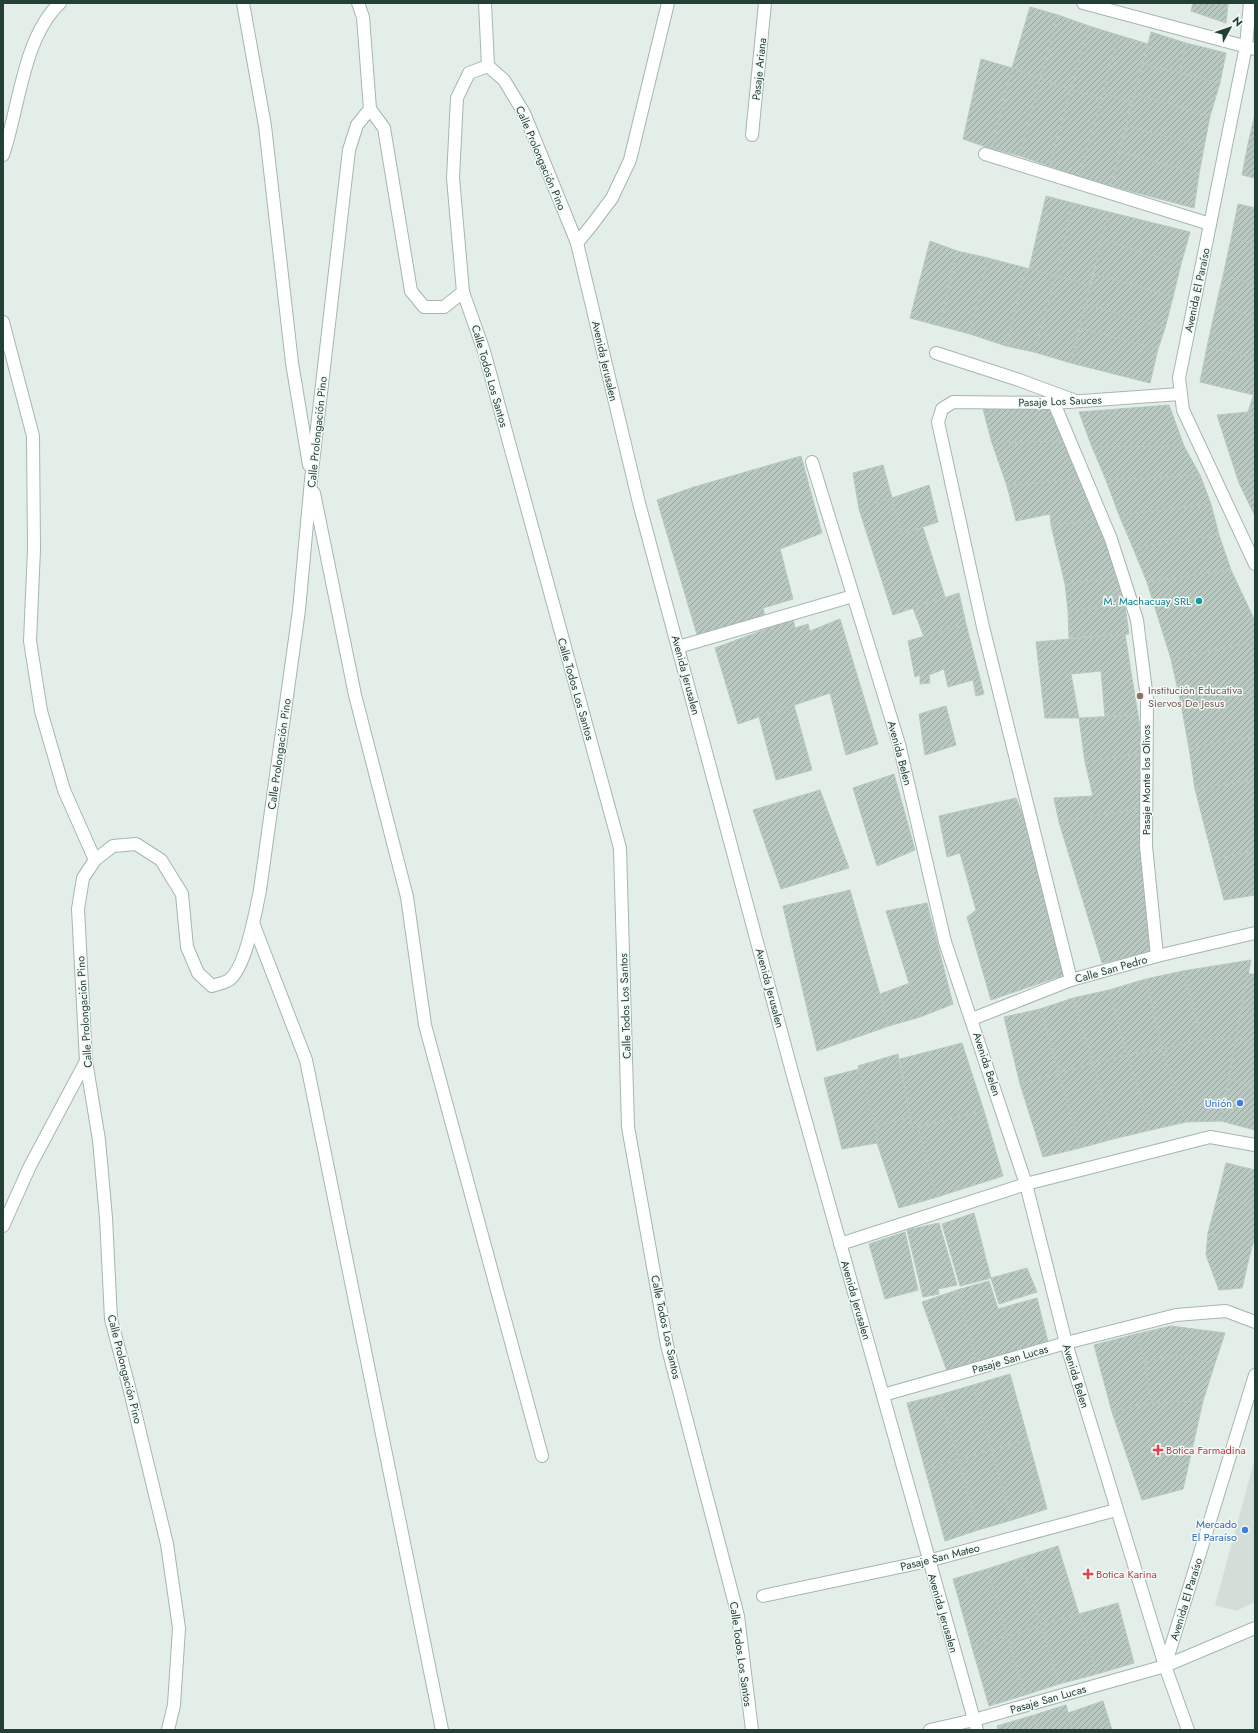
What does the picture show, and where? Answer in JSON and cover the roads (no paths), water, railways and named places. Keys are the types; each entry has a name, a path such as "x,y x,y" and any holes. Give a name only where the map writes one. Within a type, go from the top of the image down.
{"street":[{"path":"3,156 11,134 29,55 52,10 60,3"},
{"path":"244,3 265,126 292,363 312,480 355,695 407,897 425,1025 542,1456"},
{"path":"358,3 363,17 370,109 384,128 411,291 424,307 444,307 463,292 453,178 457,98 469,73 488,66 486,3"},
{"path":"577,243 592,226 612,198 630,160 668,3"},
{"name":"Pasaje Ariana","path":"752,135 765,3"},
{"path":"1083,3 1250,47"},
{"name":"Avenida El Paraíso","path":"1250,3 1250,47 1210,224 1179,378 1183,410 1255,564"},
{"name":"Calle Prolongación Pino","path":"488,66 504,80 524,112 577,243"},
{"name":"Calle Prolongación Pino","path":"168,1730 174,1705 179,1628 167,1544 111,1319 106,1218 99,1140 86,1061 78,909 83,878 95,860 113,846 136,844 161,860 182,894 187,947 198,973 212,986 230,980 241,963 253,923 260,890 299,610 349,150 356,125 370,109"},
{"path":"986,154 1210,224"},
{"name":"Avenida Jerusalen","path":"577,243 639,503 794,1079 975,1725"},
{"name":"Calle Todos Los Santos","path":"463,292 484,351 620,848 628,1127 667,1345 738,1616 752,1730"},
{"path":"3,322 33,436 34,549 30,641 41,711 64,790 95,860"},
{"path":"936,353 1019,380 1076,402"},
{"name":"Pasaje Los Sauces","path":"1071,980 983,626 938,422 942,409 953,402 1054,403 1180,394"},
{"name":"Pasaje Monte los Olivos","path":"1054,403 1112,539 1137,620 1147,699 1146,846 1158,956"},
{"name":"Avenida Belen","path":"812,462 899,744 945,942 1026,1184 1066,1343 1165,1666"},
{"path":"678,647 853,596"},
{"path":"253,923 306,1060 442,1730"},
{"name":"Calle San Pedro","path":"972,1019 1071,980 1158,956 1255,933"},
{"path":"3,1226 30,1166 86,1061"},
{"path":"840,1244 1026,1184 1210,1137 1255,1145"},
{"name":"Pasaje San Lucas","path":"883,1395 1066,1343 1176,1315 1226,1311 1255,1322"},
{"name":"Avenida El Paraíso","path":"1165,1666 1255,1375"},
{"name":"Pasaje San Mateo","path":"763,1596 928,1561 1116,1510"},
{"name":"Pasaje San Lucas","path":"930,1730 975,1725 1165,1666 1255,1628"},
{"path":"1165,1666 1188,1730"}],"place":[{"name":"M. Machacuay SRL","path":"1199,601"},
{"name":"Institución Educativa Siervos De Jesus","path":"1140,696"},
{"name":"Unión","path":"1240,1103"},
{"name":"Botica Farmadina","path":"1158,1450"},
{"name":"Mercado El Paraíso","path":"1245,1530"},
{"name":"Botica Karina","path":"1088,1574"}]}
